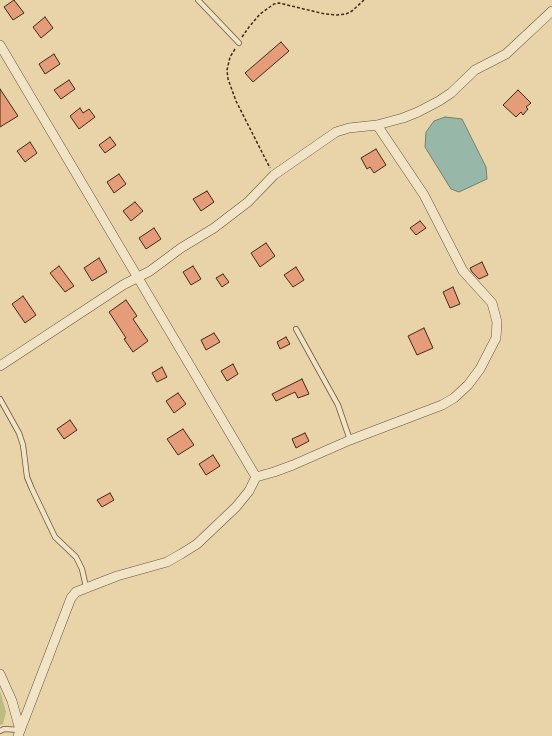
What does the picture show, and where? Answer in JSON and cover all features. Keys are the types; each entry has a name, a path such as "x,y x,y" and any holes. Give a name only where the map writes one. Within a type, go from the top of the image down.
{"street":[{"path":"0,366 123,284 150,271 180,248 230,217 248,202 274,175 336,132 349,128 377,125 408,116 439,101 451,93 475,70 506,54 552,11"},
{"path":"0,45 256,477"},
{"path":"19,733 71,598 76,592 117,576 167,562 197,544 236,507 249,491 256,477 293,465 350,440 442,405 454,398 468,385 480,369 496,338 497,322 492,303 463,271 424,195 377,125"},
{"path":"0,674 12,701 19,733"}],"lane":[{"path":"198,0 239,43"},
{"path":"296,329 338,405 350,440"},
{"path":"0,399 19,433 23,445 27,477 32,489 55,537 76,557 82,569 86,587"},
{"path":"0,731 4,729 19,733"}],"path":[{"path":"274,175 236,101 228,80 227,70 230,57 249,26 260,14 274,4 279,3 325,14 337,15 346,14 352,11 364,0"}],"shaded area":[{"path":"445,117 462,119 486,167 487,179 459,192 451,189 425,147 426,132 434,121"},
{"path":"0,691 6,712 3,724 0,725"}],"building":[{"path":"14,0 24,13 13,20 4,7"},
{"path":"45,17 53,28 41,38 33,27"},
{"path":"281,42 289,51 253,82 245,73"},
{"path":"54,54 60,64 45,74 39,64"},
{"path":"69,80 75,89 61,99 54,90"},
{"path":"0,89 18,116 0,127"},
{"path":"518,90 531,103 526,107 528,109 523,115 521,112 516,117 503,105"},
{"path":"80,108 83,113 89,109 95,117 79,129 70,116"},
{"path":"110,137 116,145 105,153 99,145"},
{"path":"30,142 37,153 25,162 17,151"},
{"path":"376,149 386,165 374,173 370,167 367,169 361,158"},
{"path":"119,174 126,184 114,193 107,182"},
{"path":"207,191 214,202 201,211 193,199"},
{"path":"135,202 143,211 131,221 123,211"},
{"path":"420,221 426,228 416,235 410,228"},
{"path":"154,228 161,239 146,249 139,238"},
{"path":"266,243 275,256 260,267 251,253"},
{"path":"99,258 107,272 92,281 84,268"},
{"path":"482,262 488,275 479,279 470,268"},
{"path":"59,266 74,286 65,292 50,273"},
{"path":"193,266 201,279 191,285 183,272"},
{"path":"296,267 304,280 293,287 284,275"},
{"path":"223,274 229,282 222,287 216,278"},
{"path":"453,287 460,304 450,308 443,292"},
{"path":"23,296 36,315 25,323 12,304"},
{"path":"126,300 137,316 133,319 148,341 133,352 124,339 126,338 109,312"},
{"path":"424,328 433,348 417,355 408,336"},
{"path":"214,333 220,342 206,350 201,340"},
{"path":"286,337 290,344 280,349 277,342"},
{"path":"233,364 238,374 227,381 221,371"},
{"path":"162,367 167,377 157,382 152,373"},
{"path":"302,379 309,394 298,398 295,392 276,401 272,394"},
{"path":"178,393 186,404 174,413 166,401"},
{"path":"70,420 77,430 64,439 57,429"},
{"path":"183,429 194,445 178,455 167,439"},
{"path":"305,433 309,441 296,448 292,439"},
{"path":"213,455 220,466 206,475 199,464"},
{"path":"110,493 114,500 102,507 97,500"}]}
